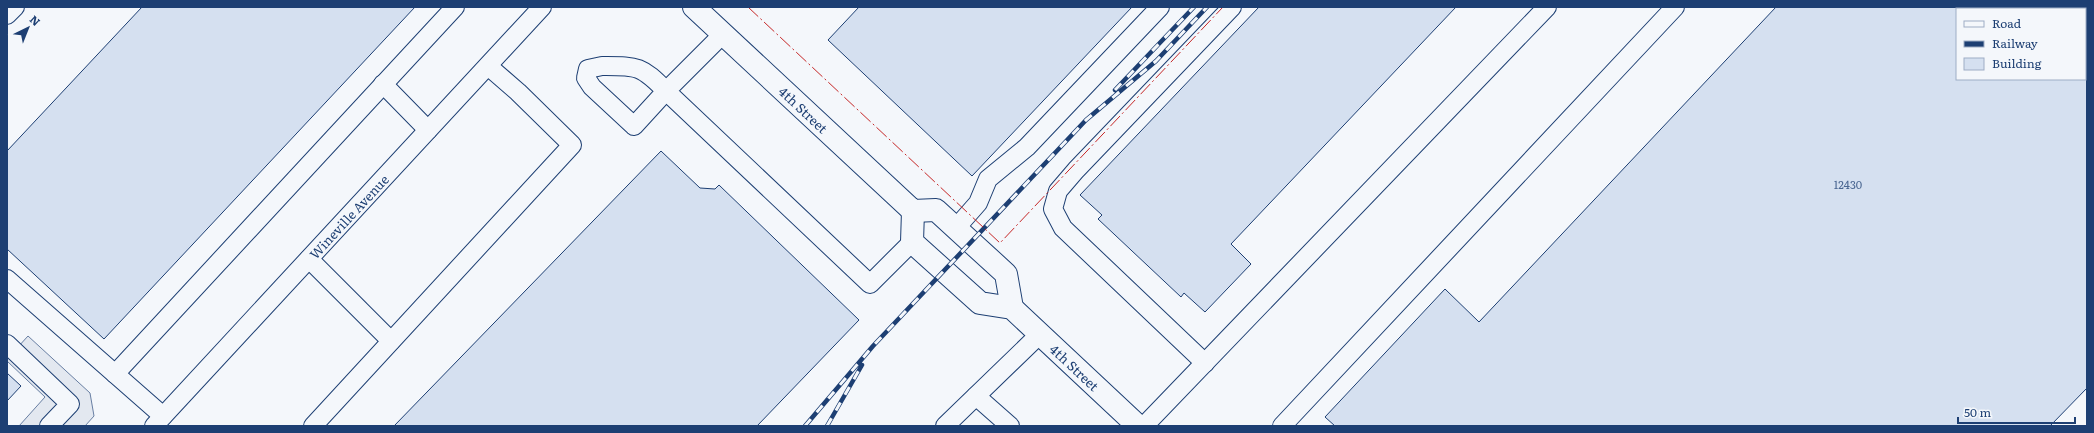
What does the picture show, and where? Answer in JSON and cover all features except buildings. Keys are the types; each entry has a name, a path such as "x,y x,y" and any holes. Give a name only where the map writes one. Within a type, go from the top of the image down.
{"main road":[{"name":"4th Street","path":"694,7 913,211"},
{"path":"936,210 956,228 1006,274 1012,308 980,303 912,242 913,211 936,210"},
{"name":"4th Street","path":"1012,308 1138,426"}],"street":[{"path":"7,15 15,7"},
{"path":"115,374 455,7"},
{"name":"Wineville Avenue","path":"158,421 542,7"},
{"path":"956,228 978,202 988,179 1027,147 1160,7"},
{"path":"1205,363 1063,228 1052,209 1058,191 1076,170 1232,7"},
{"path":"1144,426 1547,7"},
{"path":"1282,426 1675,7"},
{"path":"723,34 666,91 870,284 912,242"},
{"path":"313,426 572,145 518,92 488,66"},
{"path":"383,84 428,130"},
{"path":"309,259 391,341"},
{"path":"7,279 115,374 158,421"},
{"path":"945,426 1040,334"},
{"path":"7,344 70,404 48,426"},
{"path":"976,396 1010,426"}],"shaded area":[{"path":"28,336 90,393 94,416 85,426 19,426 45,397 7,361 7,359"}],"railway":[{"path":"1115,90 1194,7"},
{"path":"805,426 873,346 1086,120 1156,61 1207,7"},
{"path":"827,426 862,365"}],"power":[{"path":"748,7 1000,243 1223,7"}]}
